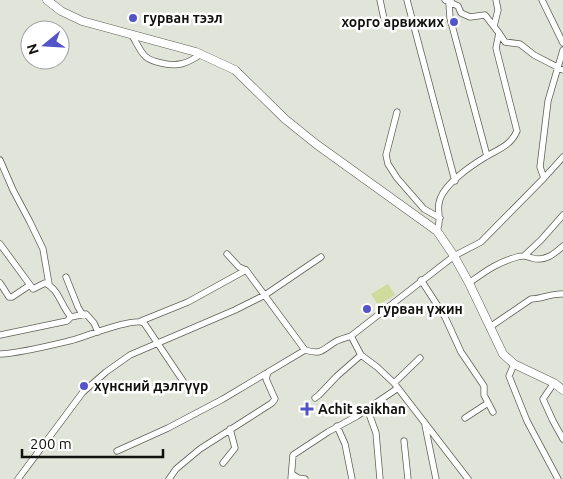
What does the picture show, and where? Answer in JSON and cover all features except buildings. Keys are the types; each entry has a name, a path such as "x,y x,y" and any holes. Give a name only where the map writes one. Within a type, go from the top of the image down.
{"main road":[{"path":"47,0 61,11 82,21 201,54 235,70 285,119 316,144 437,231 469,283 503,354 514,364 554,383 563,390"}],"street":[{"path":"380,0 384,19"},
{"path":"407,0 454,181"},
{"path":"494,26 498,10 496,0"},
{"path":"542,0 563,43"},
{"path":"448,1 450,18 487,156"},
{"path":"448,1 458,6 461,13 470,17 485,15 505,42 520,44 534,55 561,69"},
{"path":"437,231 440,224 439,203 445,190 470,167 505,147 514,138 517,131 496,48 499,33"},
{"path":"131,34 143,54 156,62 179,66 184,65 201,54"},
{"path":"544,178 540,167 548,101 561,69 563,50"},
{"path":"396,112 386,154 388,164 402,185 424,209 440,218"},
{"path":"227,254 239,267 246,270 305,350 313,353 323,352 336,342 351,336 383,313 421,280 454,256 481,242 563,157"},
{"path":"0,160 43,249 49,284 53,287 71,317"},
{"path":"469,283 500,262 525,255 563,215"},
{"path":"0,244 33,289 45,283 49,284"},
{"path":"525,255 539,260 550,257 563,246"},
{"path":"18,479 87,388 130,354 235,310 265,295 321,257"},
{"path":"0,354 71,340 122,324 141,321 188,302 246,270"},
{"path":"66,277 82,314"},
{"path":"421,280 445,317 461,352 473,367 484,386 484,395 493,412"},
{"path":"0,283 12,297 30,285"},
{"path":"490,327 531,300 553,293 563,294"},
{"path":"0,335 67,322 71,317 82,314 86,314 94,323 98,332"},
{"path":"141,321 186,384"},
{"path":"351,336 361,355 396,385 468,479"},
{"path":"117,451 223,400 305,350"},
{"path":"314,398 361,355"},
{"path":"305,479 292,476 292,455 367,408 396,385 420,358"},
{"path":"514,364 509,376 528,421 558,479"},
{"path":"169,479 176,469 200,449 275,399 266,379 268,372"},
{"path":"554,383 543,399 563,439"},
{"path":"465,418 488,403"},
{"path":"367,408 376,433 380,479"},
{"path":"424,423 436,479"},
{"path":"337,426 346,444 352,479"},
{"path":"223,463 236,448 230,429"},
{"path":"404,440 408,479"}],"green space":[{"path":"388,284 395,295 378,305 371,294"}],"place":[{"name":"гурван тээл","path":"133,18"},
{"name":"хорго арвижих","path":"454,22"},
{"name":"гурван үжин","path":"367,309"},
{"name":"хүнсний дэлгүүр","path":"84,386"},
{"name":"Achit saikhan","path":"307,409"}]}
